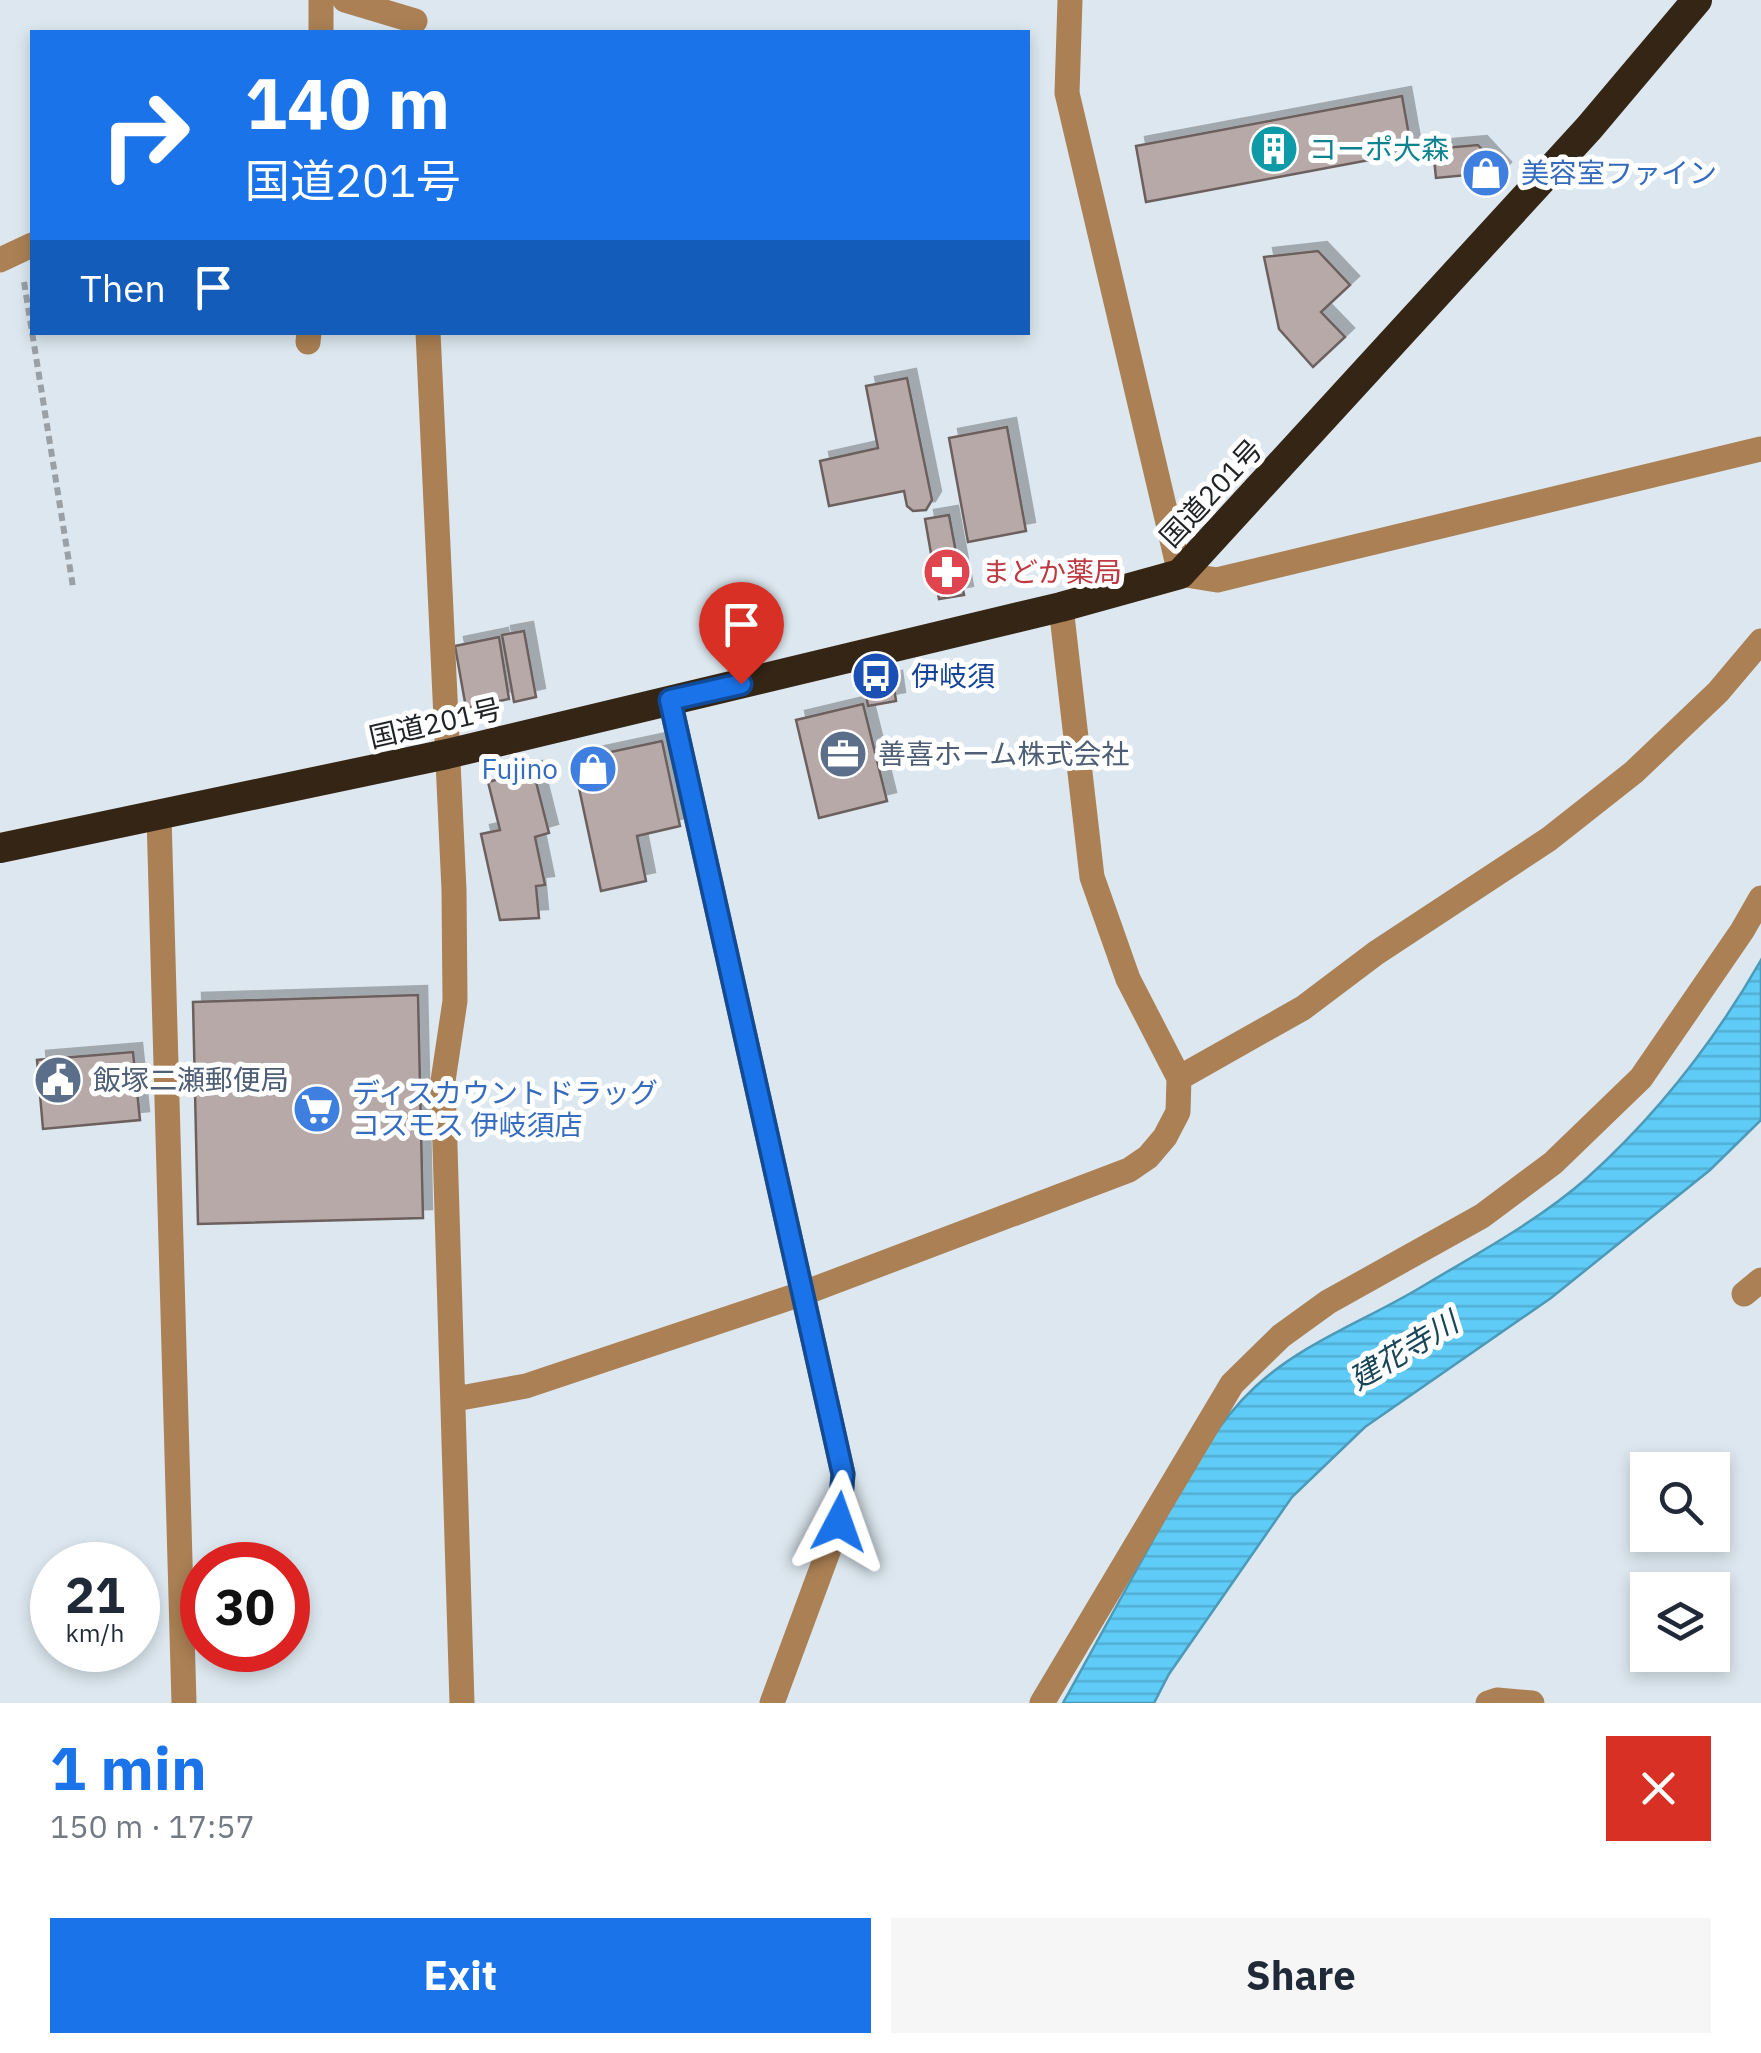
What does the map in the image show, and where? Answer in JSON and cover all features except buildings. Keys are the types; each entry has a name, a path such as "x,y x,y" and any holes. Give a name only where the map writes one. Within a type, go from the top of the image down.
{"highway":[{"name":"国道201号","path":"0,848 447,754 1061,607 1180,574 1589,128 1697,0"}],"street":[{"path":"320,30 321,0"},
{"path":"345,0 415,18"},
{"path":"1070,0 1067,94 1180,574 1217,580 1761,449"},
{"path":"428,335 454,890 455,1001 442,1081 462,1703"},
{"path":"455,1399 526,1386 804,1293 1129,1170 1148,1157 1164,1137 1178,1112 1179,1078 1128,978 1092,877 1061,607"},
{"path":"1179,1078 1303,1008 1376,952 1548,839 1634,772 1718,692 1761,641"},
{"path":"670,700 843,1474 839,1522 772,1703"},
{"path":"159,816 184,1703"},
{"path":"1042,1703 1232,1384 1281,1336 1328,1302 1482,1216 1553,1163 1640,1078 1761,898"},
{"path":"1488,1703 1532,1703"}],"path":[{"path":"17,252 30,330"},
{"path":"31,335 73,586"}],"water":[{"name":"建花寺川","path":"1761,960 1761,1120 1710,1170 1551,1298 1365,1427 1292,1497 1169,1674 1154,1703 1063,1703 1190,1474 1213,1437 1255,1387 1293,1357 1486,1249 1587,1178 1683,1076"}],"place":[{"name":"コーポ大森","path":"1274,149"},
{"name":"美容室ファイン","path":"1486,173"},
{"name":"まどか薬局","path":"947,572"},
{"name":"伊岐須","path":"876,676"},
{"name":"善喜ホーム株式会社","path":"843,754"},
{"name":"Fujino","path":"593,769"},
{"name":"飯塚二瀬郵便局","path":"58,1080"},
{"name":"ディスカウントドラッグ コスモス 伊岐須店","path":"317,1109"}],"route":[{"path":"741,684 670,700 843,1474 839,1522"}]}
